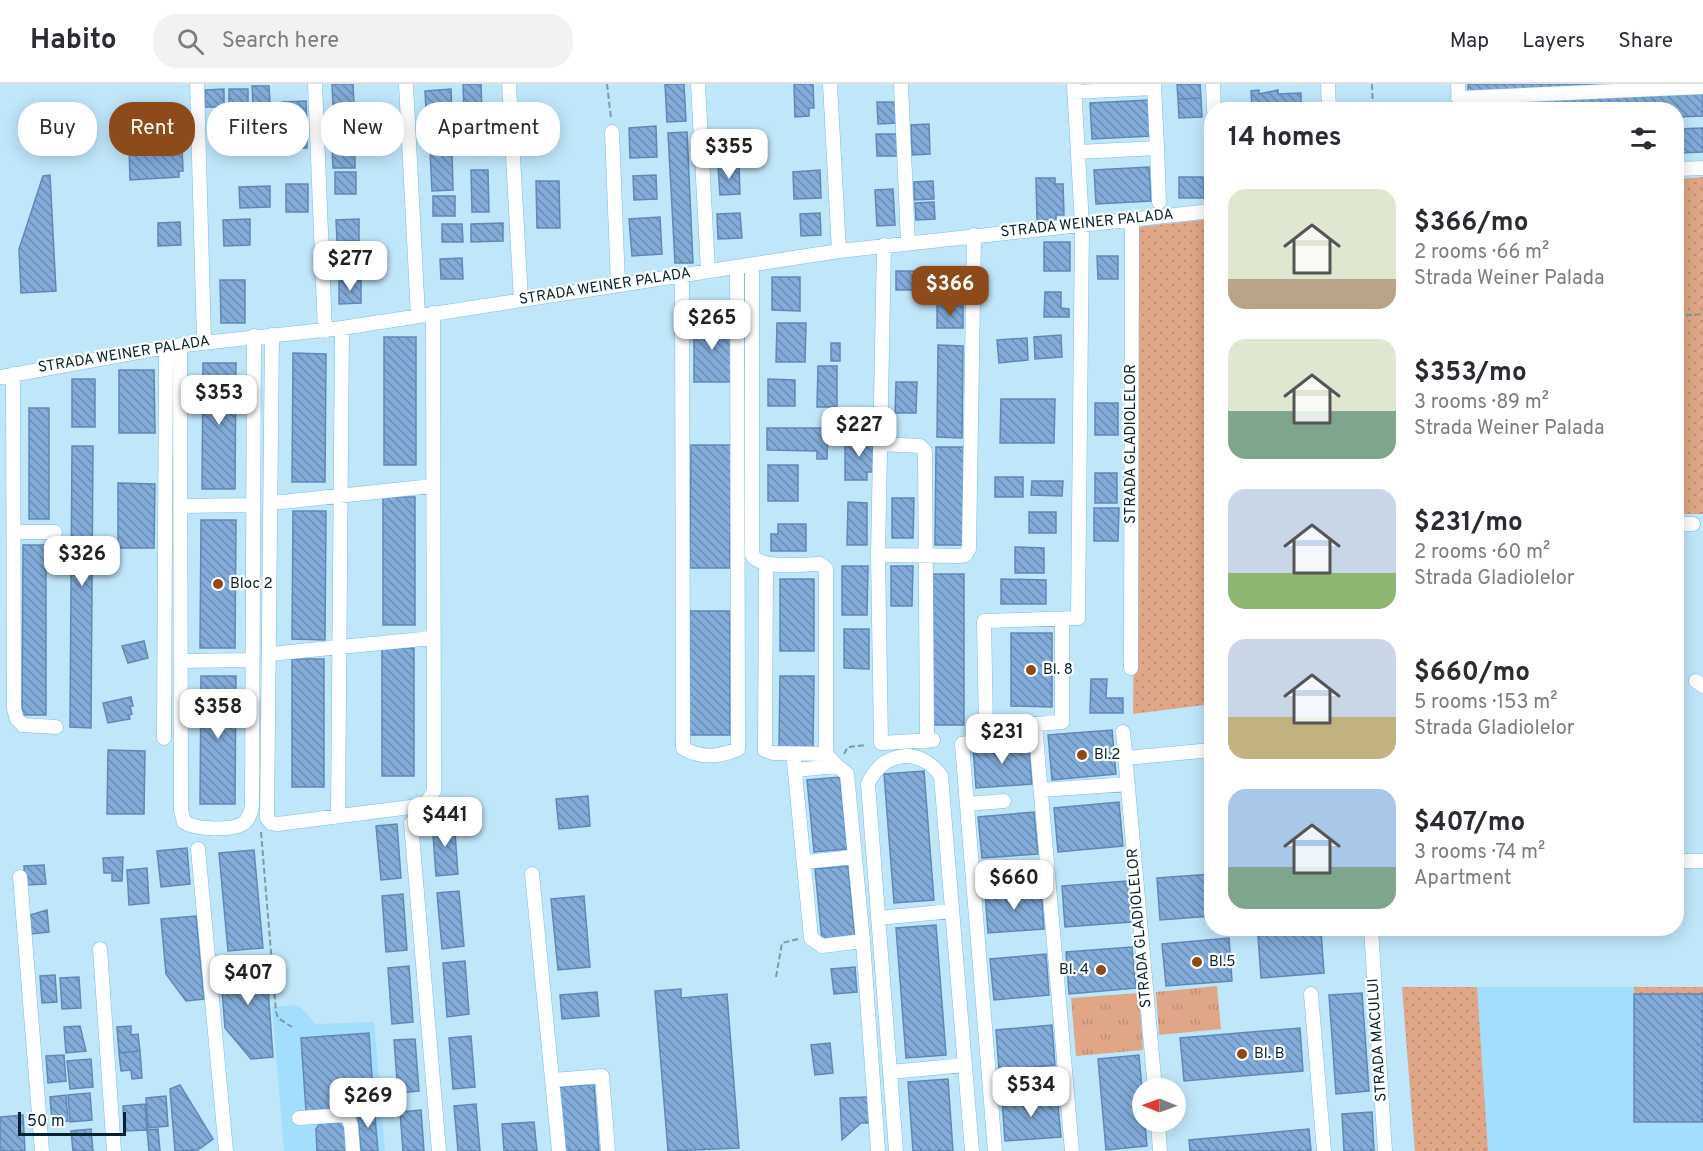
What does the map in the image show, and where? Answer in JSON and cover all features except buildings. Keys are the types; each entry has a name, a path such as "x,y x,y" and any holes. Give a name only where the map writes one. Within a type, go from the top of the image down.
{"street":[{"path":"197,84 204,341"},
{"path":"315,84 325,331"},
{"path":"406,84 418,316"},
{"path":"509,84 521,300"},
{"path":"698,84 708,271"},
{"path":"830,84 839,251"},
{"path":"901,84 908,242"},
{"path":"1213,84 1214,102"},
{"path":"1328,84 1329,102"},
{"path":"995,1151 962,744 986,740 984,621 1078,618 1082,225 1074,88 1154,86 1160,202"},
{"path":"1458,97 1703,87"},
{"path":"612,132 618,285"},
{"path":"1078,152 1156,148"},
{"path":"1684,169 1703,168"},
{"name":"STRADA WEINER PALADA","path":"7,375 204,341 325,331 839,251 1204,212"},
{"name":"STRADA GLADIOLELOR","path":"1131,668 1132,221"},
{"path":"878,555 959,556 965,555 969,549 974,235"},
{"path":"881,444 920,446 926,451 925,555 930,740 881,743 878,555 884,245"},
{"path":"752,265 751,547 755,561 766,565 820,564 826,569 826,754 848,774 878,1151"},
{"path":"737,267 738,749"},
{"path":"682,275 683,748 694,754 705,756 738,749 765,750 773,753 826,754"},
{"path":"272,335 267,818 271,823 278,824 418,806 427,802 434,791 433,313"},
{"path":"338,816 342,328"},
{"path":"173,346 180,507 181,810 184,822 201,828 243,824 250,817 254,336"},
{"path":"164,738 173,346"},
{"path":"7,375 14,532 14,709 17,720 23,725 56,727"},
{"path":"272,503 432,486"},
{"path":"180,507 253,505"},
{"path":"1684,524 1693,524"},
{"path":"14,532 54,532"},
{"path":"765,750 766,565"},
{"path":"986,728 1062,722 1062,619"},
{"path":"270,654 432,638"},
{"path":"181,661 252,660"},
{"path":"1035,725 1072,1151"},
{"name":"STRADA GLADIOLELOR","path":"1123,732 1154,1078"},
{"path":"1126,758 1204,751"},
{"path":"793,754 811,938 822,946 863,941"},
{"path":"896,1151 868,784 879,766 900,755 912,755 925,760 941,776 972,1151"},
{"path":"795,770 837,766"},
{"path":"1041,790 1128,783"},
{"path":"967,804 1005,801"},
{"path":"411,823 439,1151"},
{"path":"198,849 226,1151"},
{"path":"804,862 855,857"},
{"path":"1684,861 1703,861"},
{"path":"532,874 554,1080 559,1151"},
{"path":"20,877 42,1151"},
{"path":"878,918 952,911"},
{"name":"STRADA MACULUI","path":"1372,936 1385,1151"},
{"path":"100,949 114,1151"},
{"path":"1311,994 1324,1151"},
{"path":"890,1072 965,1065"},
{"path":"554,1080 602,1076 608,1151"},
{"path":"299,1118 346,1115 351,1125 353,1151"},
{"path":"1159,1132 1160,1151"}],"path":[{"path":"608,84 612,132"},
{"path":"1372,84 1373,102"},
{"path":"1684,315 1703,314"},
{"path":"837,766 848,747 881,743"},
{"path":"261,828 276,1012 278,1018 292,1027"},
{"path":"776,977 782,943 788,940 811,938"}],"shaded area":[{"path":"1402,987 1703,987 1703,1151 1415,1151"},
{"path":"293,1005 301,1008 316,1024 374,1022 385,1151 284,1151 272,1007"}],"green space":[{"path":"1703,177 1703,514 1684,514 1684,178"},
{"path":"1204,220 1204,705 1133,714 1138,227"},
{"path":"1217,986 1221,1029 1159,1035 1156,992"},
{"path":"1402,987 1477,987 1488,1151 1415,1151"},
{"path":"1634,987 1703,987 1703,994 1634,994"},
{"path":"1139,993 1143,1050 1076,1056 1071,998"}],"place":[{"name":"Bloc 2","path":"218,584"},
{"name":"Bl. 8","path":"1031,670"},
{"name":"Bl.2","path":"1082,755"},
{"name":"Bl.5","path":"1197,962"},
{"name":"Bl. 4","path":"1101,970"},
{"name":"Bl. B","path":"1242,1054"}]}
